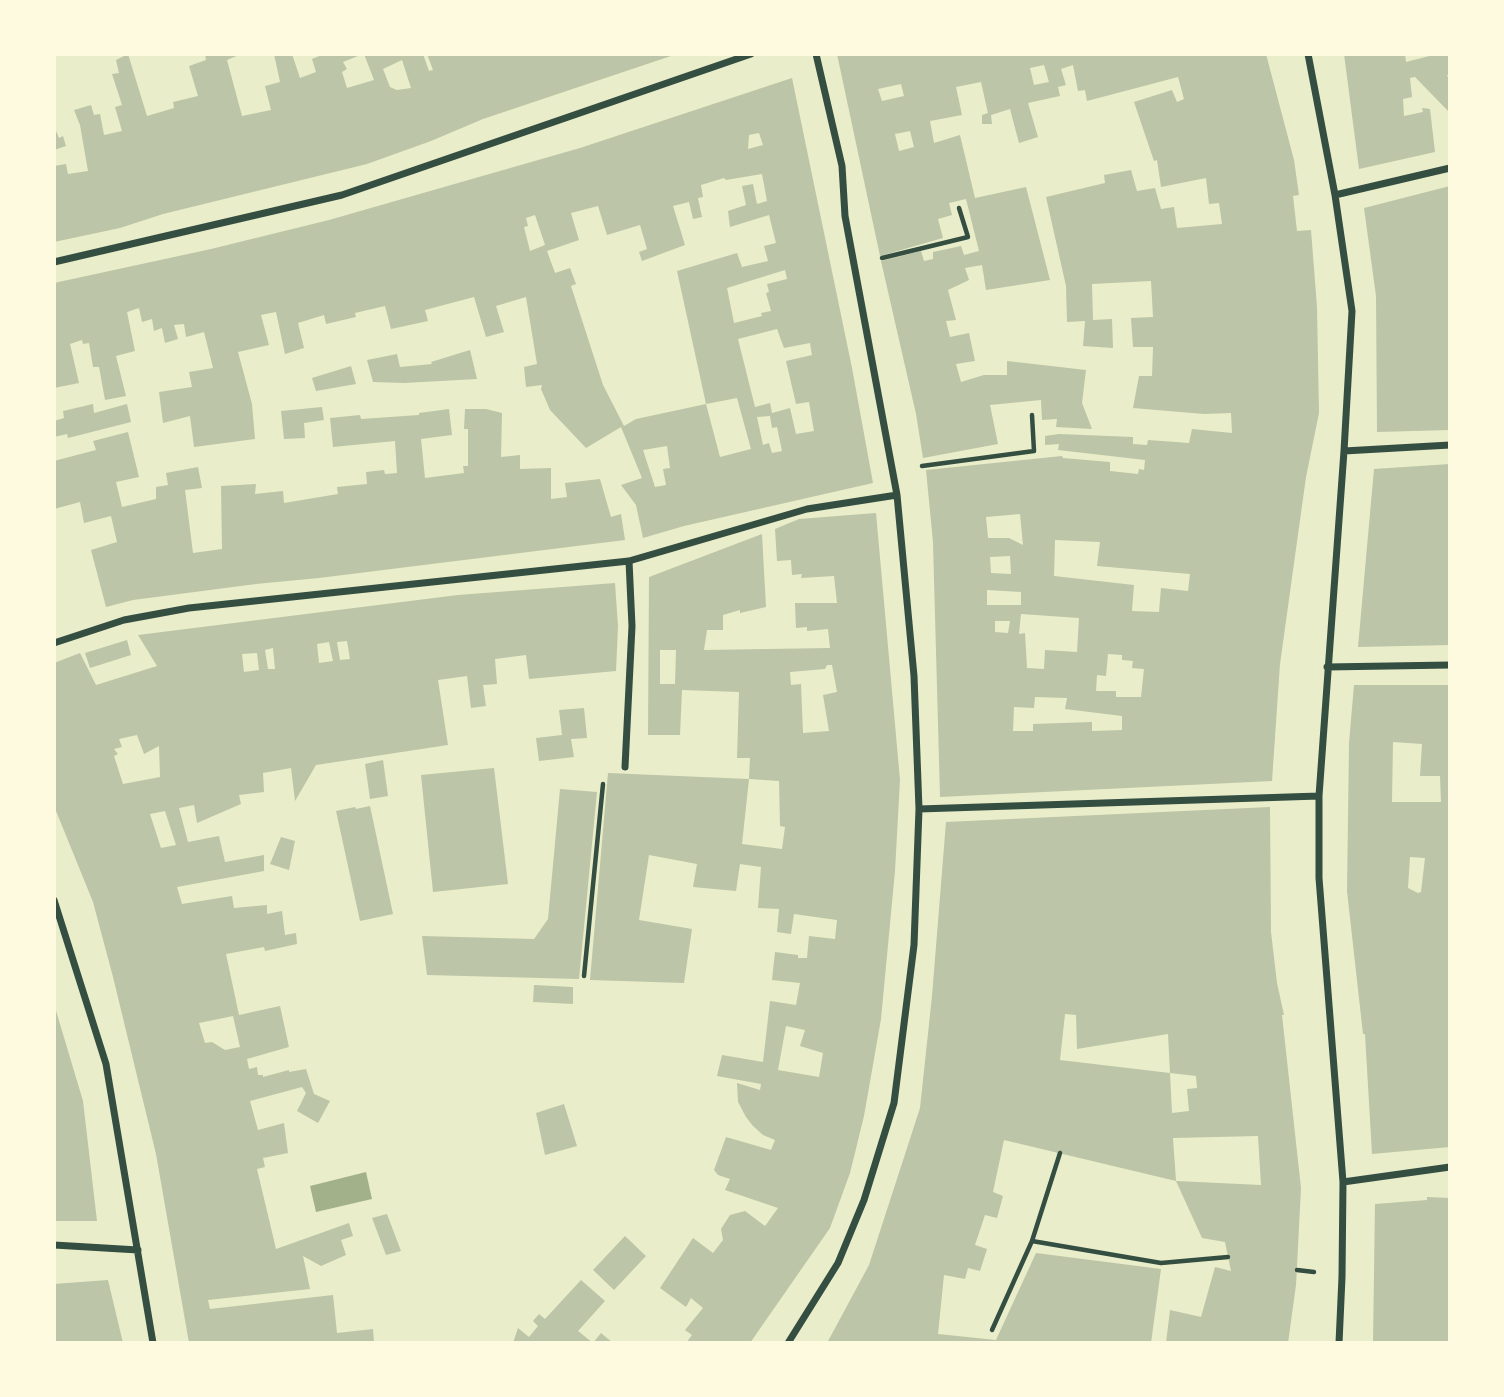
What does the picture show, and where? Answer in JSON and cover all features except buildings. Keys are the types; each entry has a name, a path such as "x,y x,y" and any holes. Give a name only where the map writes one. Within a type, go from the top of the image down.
{"street":[{"path":"54,262 342,195 751,54"},
{"path":"788,1343 838,1263 864,1200 894,1103 914,945 919,809 914,676 897,495 845,216 842,166 816,54"},
{"path":"1308,54 1335,195 1352,311 1319,796 1319,878 1343,1182 1339,1343"},
{"path":"1335,195 1450,168"},
{"path":"1344,451 1450,445"},
{"path":"54,643 124,620 189,608 629,561 807,509 897,495"},
{"path":"625,767 632,626 629,561"},
{"path":"1326,667 1450,665"},
{"path":"919,809 1319,796"},
{"path":"54,900 106,1064 153,1343"},
{"path":"1343,1182 1450,1167"},
{"path":"54,1245 138,1250"}],"path":[{"path":"854,265 968,237 959,208"},
{"path":"893,470 1034,451 1032,415"},
{"path":"584,976 603,783"},
{"path":"992,1330 1032,1241 1060,1153"},
{"path":"1032,1241 1160,1263 1228,1257"}],"shaded area":[{"path":"366,1172 372,1199 316,1212 310,1186"}]}
